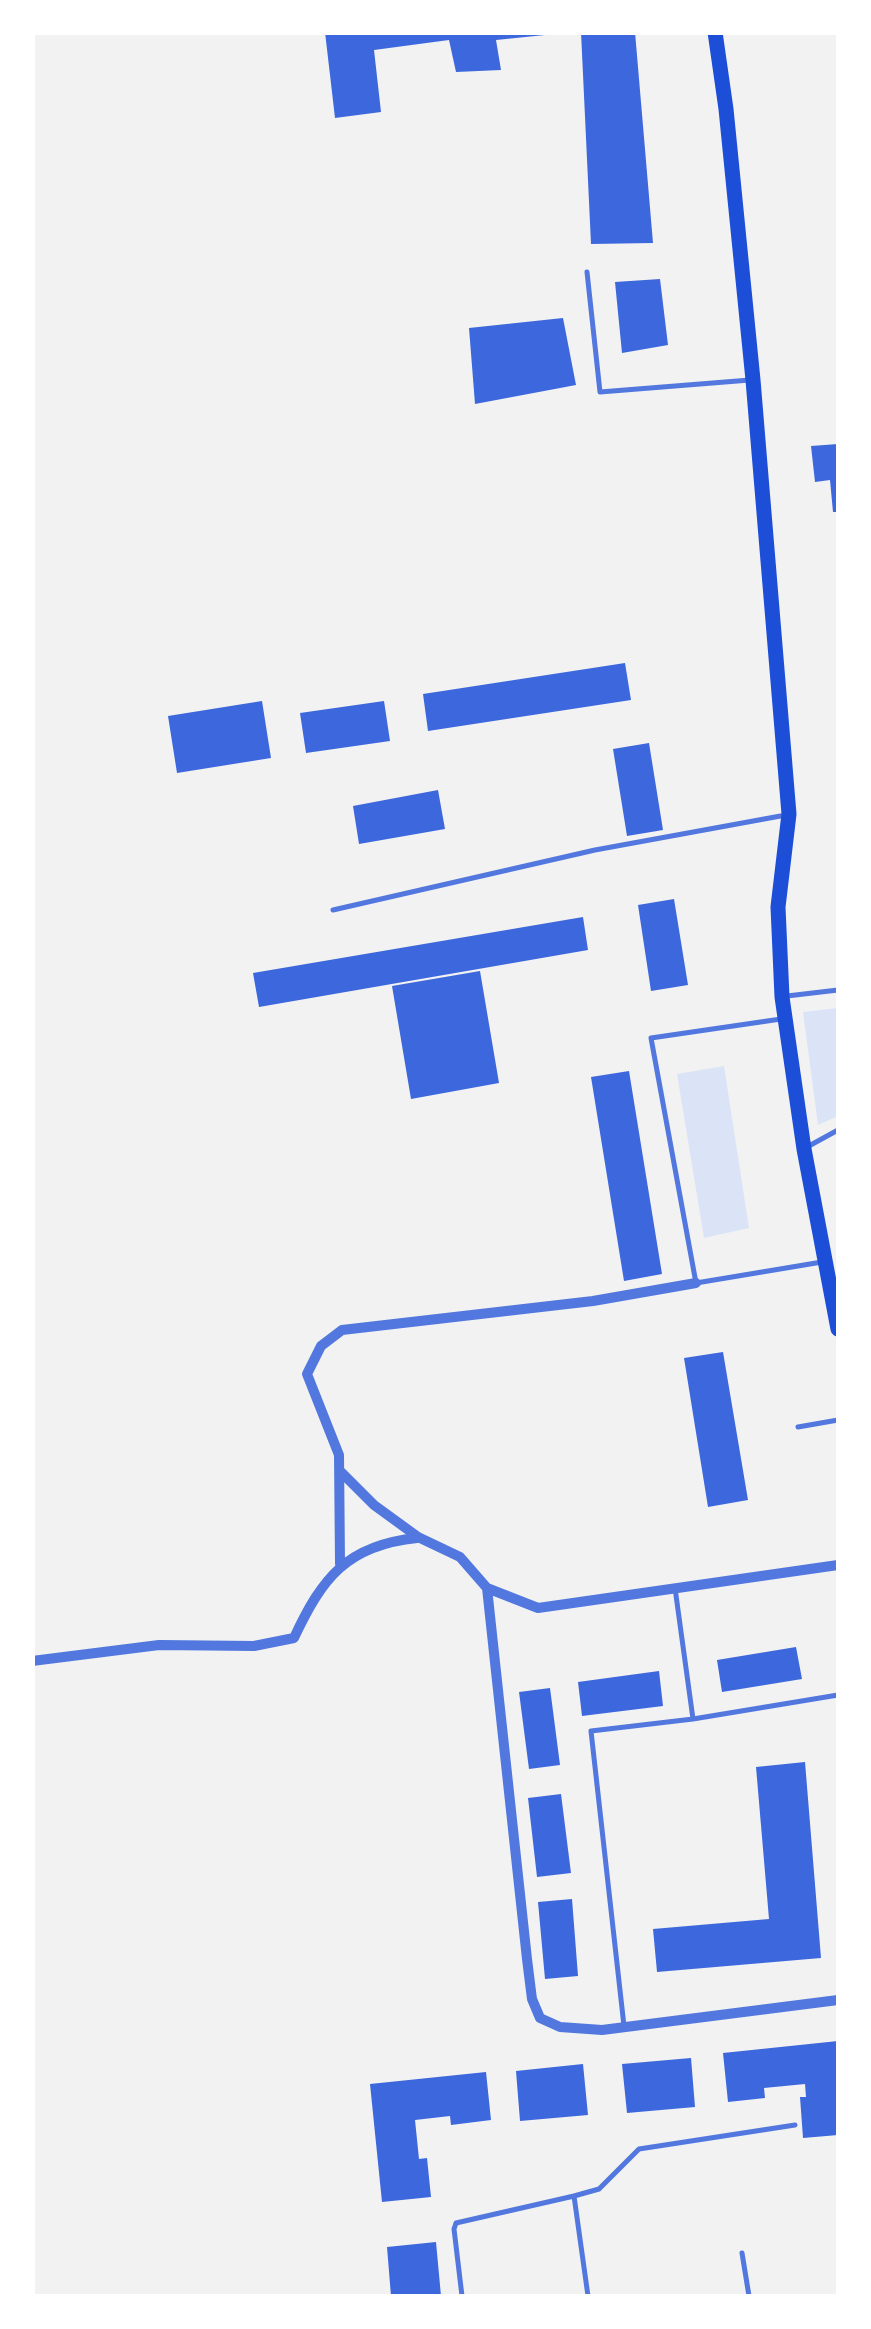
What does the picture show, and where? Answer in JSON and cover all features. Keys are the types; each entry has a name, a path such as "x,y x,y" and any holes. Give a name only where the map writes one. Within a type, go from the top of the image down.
{"main road":[{"path":"715,32 753,380 789,814 778,907 782,997 804,1149 838,1329"}],"street":[{"path":"340,1564 339,1455 306,1374 321,1346 342,1330 593,1301 696,1283"},
{"path":"341,1472 374,1505 418,1538 460,1557 487,1588 538,1608 838,1565"},
{"path":"32,1661 158,1645 254,1646 294,1638 310,1606 340,1564 367,1549 418,1538"},
{"path":"487,1588 532,1999 540,2018 560,2027 602,2030 838,2000"}],"lane":[{"path":"587,272 600,392 753,380"},
{"path":"333,910 595,850 789,814"},
{"path":"782,997 838,990"},
{"path":"784,1018 651,1038 696,1283 824,1262"},
{"path":"804,1149 838,1130"},
{"path":"798,1427 838,1420"},
{"path":"675,1588 694,1719"},
{"path":"624,2028 591,1731 838,1695"},
{"path":"462,2296 456,2223 599,2189 639,2149 795,2125"},
{"path":"574,2196 588,2296"},
{"path":"742,2253 749,2296"}],"shaded area":[{"path":"838,1008 838,1116 818,1125 803,1012"},
{"path":"724,1066 749,1228 704,1238 677,1074"}],"building":[{"path":"325,32 545,35 496,40 501,70 456,72 449,40 374,50 381,112 335,118"},
{"path":"581,32 635,32 653,243 591,244"},
{"path":"660,279 668,345 622,353 615,282"},
{"path":"563,318 576,385 475,404 469,328"},
{"path":"838,444 838,512 833,512 830,480 815,482 811,446"},
{"path":"625,663 631,700 428,731 423,694"},
{"path":"262,701 271,758 177,773 168,716"},
{"path":"384,701 390,741 306,753 300,713"},
{"path":"649,743 663,830 627,836 613,749"},
{"path":"438,790 445,829 359,844 353,806"},
{"path":"674,899 688,985 651,991 638,905"},
{"path":"583,917 588,950 259,1007 253,973"},
{"path":"480,971 499,1083 411,1099 392,986"},
{"path":"629,1071 662,1274 624,1281 591,1077"},
{"path":"723,1352 748,1500 708,1507 684,1358"},
{"path":"796,1647 802,1679 722,1692 717,1660"},
{"path":"659,1671 663,1706 582,1716 578,1682"},
{"path":"550,1688 560,1765 529,1769 519,1692"},
{"path":"805,1762 821,1958 657,1972 653,1929 769,1919 756,1767"},
{"path":"561,1794 571,1873 537,1877 528,1798"},
{"path":"572,1899 578,1976 545,1979 538,1902"},
{"path":"838,2041 838,2135 803,2138 800,2097 806,2097 805,2084 764,2088 765,2098 728,2102 723,2053"},
{"path":"691,2058 695,2107 627,2113 622,2064"},
{"path":"583,2064 588,2115 520,2121 516,2071"},
{"path":"486,2072 491,2120 451,2125 450,2116 415,2120 419,2159 427,2158 431,2197 382,2202 370,2084"},
{"path":"436,2242 441,2296 391,2296 387,2247"}]}
